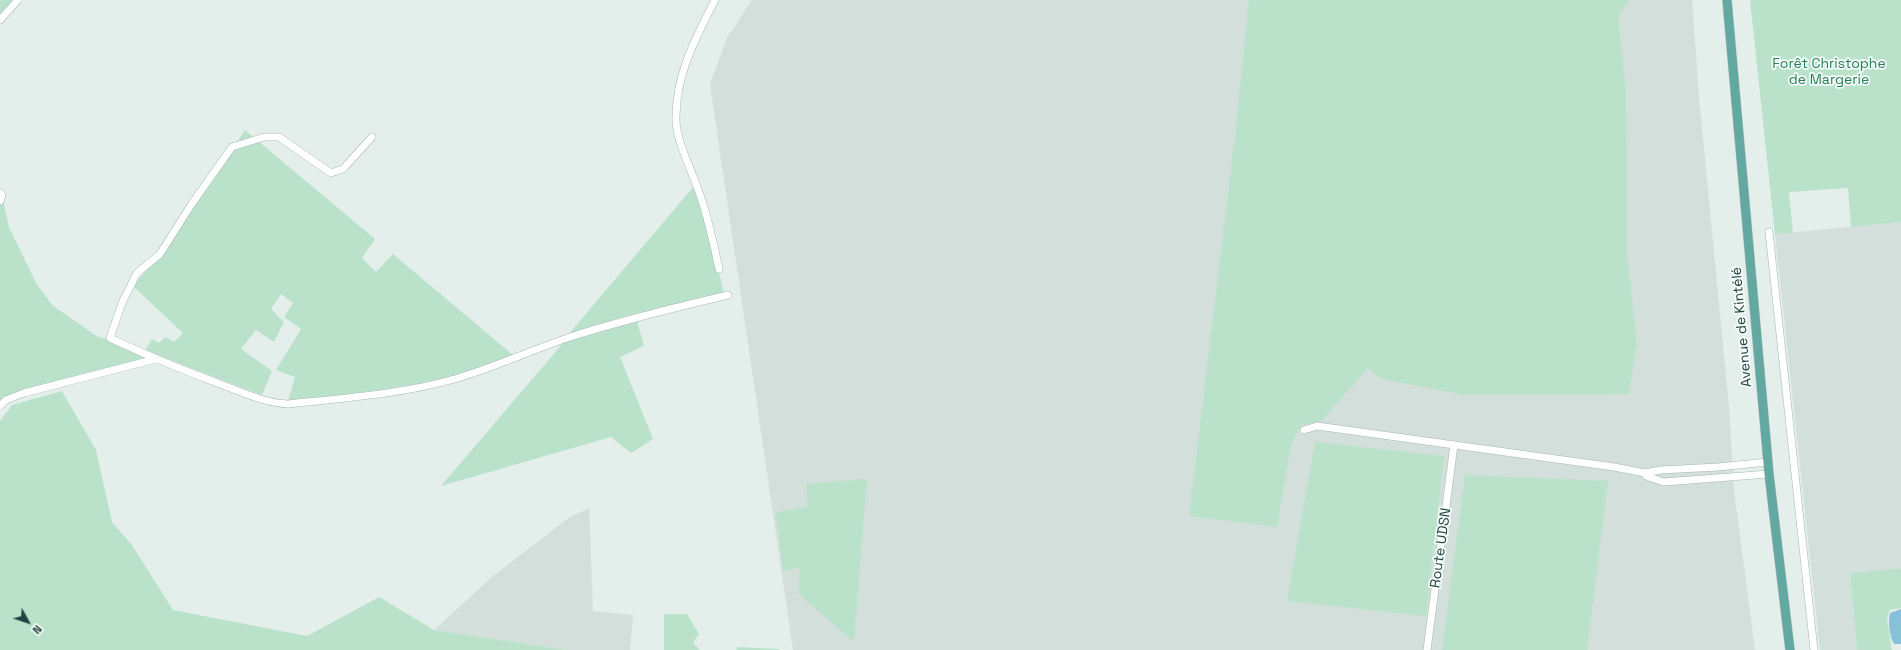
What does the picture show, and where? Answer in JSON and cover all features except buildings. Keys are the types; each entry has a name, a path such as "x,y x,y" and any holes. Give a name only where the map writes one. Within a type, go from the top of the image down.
{"main road":[{"name":"Avenue de Kintélé","path":"1727,0 1741,148 1754,324 1763,393 1770,484 1790,650"}],"street":[{"path":"0,20 18,0"},
{"path":"716,0 686,61 678,91 676,118 688,165 701,197 712,233 719,269"},
{"path":"372,137 343,169 331,173 279,137 264,137 232,147 191,205 160,254 138,272 122,303 110,338 156,359 251,396 277,403 288,404 358,396 427,385 458,378 566,338 629,319 728,295"},
{"path":"0,193 2,195 0,201"},
{"path":"1769,232 1814,650"},
{"path":"0,406 6,400 24,393 156,359"},
{"path":"1304,430 1317,426 1614,467 1645,474 1646,476 1664,482 1769,474"},
{"name":"Route UDSN","path":"1427,650 1454,445"},
{"path":"1756,464 1767,451"},
{"path":"1645,474 1661,470 1768,462"},
{"path":"1758,475 1770,484"}],"shaded area":[{"path":"752,0 1692,0 1699,97 1729,407 1734,491 1755,650 793,650 710,84 727,38"},
{"path":"1901,222 1901,568 1850,573 1857,650 1820,650 1775,234"},
{"path":"589,508 593,611 633,615 630,650 567,650 434,630 492,577 567,519"}],"green space":[{"path":"0,0 14,0 0,16"},
{"path":"1249,0 1629,0 1618,16 1626,89 1627,253 1637,345 1629,394 1464,395 1382,379 1368,368 1321,421 1301,425 1291,445 1277,527 1189,516 1236,128"},
{"name":"Forêt Christophe de Margerie","path":"1750,0 1901,0 1901,222 1851,227 1848,188 1789,192 1793,233 1775,234"},
{"path":"245,130 375,239 362,258 376,272 393,254 513,355 442,379 378,390 288,401 295,377 276,370 301,329 284,317 293,303 281,294 271,309 284,322 274,342 256,330 241,349 272,371 262,395 145,351 152,339 159,343 165,337 174,342 183,333 133,286 171,242"},
{"path":"694,186 699,199 724,292 627,316 568,335"},
{"path":"2,196 9,227 36,283 52,305 98,337 109,339 155,359 0,403 0,203"},
{"path":"637,321 644,346 620,357 653,439 631,453 611,437 441,486 563,343 595,330"},
{"path":"62,391 96,450 112,522 132,545 173,610 307,636 379,597 434,630 567,650 0,650 0,421 12,405"},
{"path":"1315,442 1444,456 1426,616 1287,601"},
{"path":"1465,475 1608,481 1587,650 1442,650"},
{"path":"867,479 854,642 798,593 800,568 783,571 776,512 808,507 806,484"},
{"path":"1901,568 1901,608 1890,610 1887,618 1892,650 1857,650 1850,573"},
{"path":"664,614 687,614 699,634 693,643 700,650 664,650"},
{"path":"738,647 779,649 780,650 736,650"}],"water":[{"path":"1901,609 1901,644 1894,644 1889,628 1890,613"}]}
